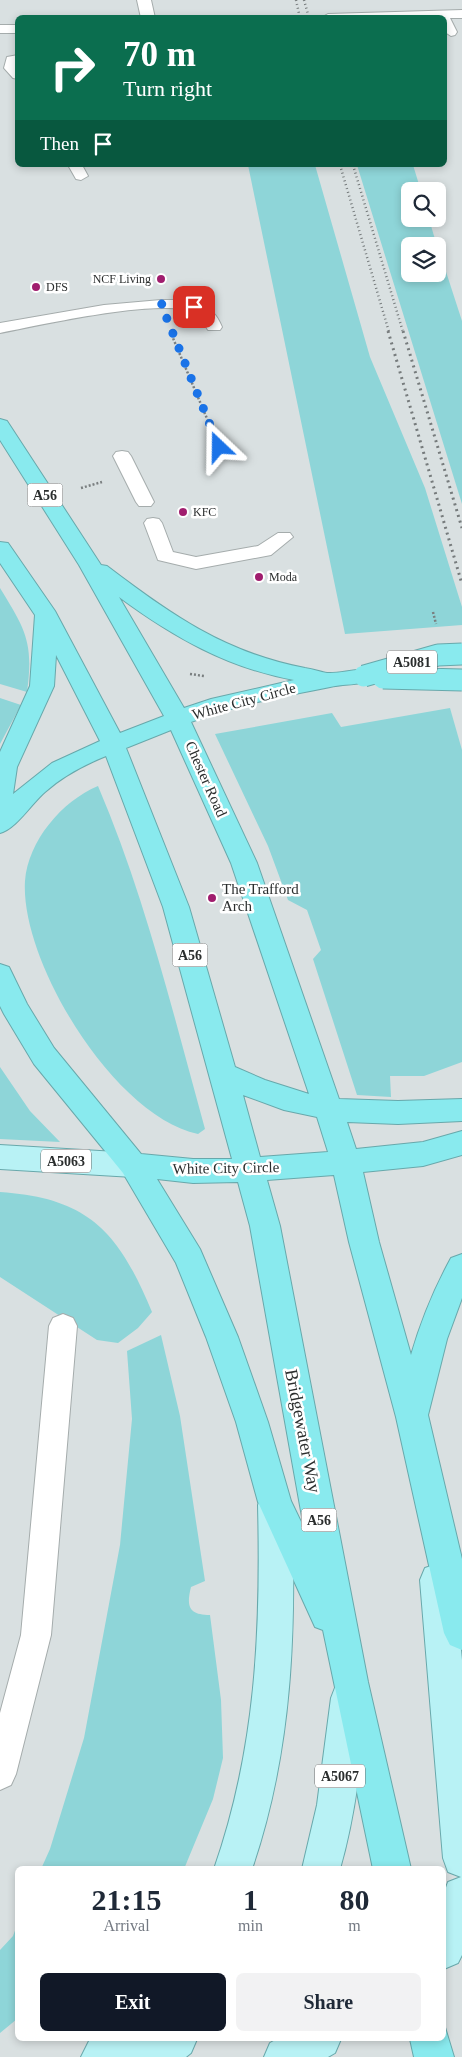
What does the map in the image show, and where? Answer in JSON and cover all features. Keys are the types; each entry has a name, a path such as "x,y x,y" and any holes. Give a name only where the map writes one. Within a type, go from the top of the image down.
{"highway":[{"name":"Chester Road","path":"0,425 90,564 178,719 244,863 346,1163"},
{"name":"A56","path":"0,548 44,611 88,692 140,809 176,907 250,1170"},
{"name":"A56","path":"90,564 162,619 211,648 257,666 332,679"},
{"path":"0,799 5,768 42,686 46,641 44,611"},
{"name":"A5081","path":"364,676 438,655 462,654"},
{"name":"White City Circle","path":"0,825 21,798 45,777 65,764 212,706 332,679 364,676 462,680"},
{"path":"0,974 14,1007 44,1056 73,1094 105,1128 133,1165 188,1258 211,1311 252,1422 275,1502 348,1669"},
{"path":"224,1074 253,1089 294,1103 329,1109 384,1114 451,1110"},
{"name":"White City Circle","path":"133,1165 193,1171 250,1170 394,1158 459,1144"},
{"name":"A56","path":"346,1163 364,1242 412,1417 462,1633"},
{"name":"Bridgewater Way","path":"250,1170 265,1226 348,1669 391,1866"},
{"path":"412,1417 432,1333 462,1268"},
{"path":"430,2041 434,2057"}],"main road":[{"name":"A5063","path":"0,1157 133,1165"},
{"path":"429,1486 462,1858"},
{"path":"235,1866 246,1838 260,1774 273,1680 278,1569 275,1502"},
{"name":"A5067","path":"322,1866 329,1844 338,1797 348,1669"},
{"path":"446,1945 458,1920 462,1896"},
{"path":"101,2057 117,2041"},
{"path":"151,2057 174,2041"},
{"path":"284,2057 317,2041"}],"street":[{"path":"144,0 147,15"},
{"path":"447,16 462,14"},
{"path":"0,30 15,29"}],"lane":[{"path":"447,26 452,32"},
{"path":"15,60 12,60 11,68 15,72"},
{"path":"0,328 43,320 161,304 178,304 200,309 209,316 214,327"},
{"path":"122,456 145,502"},
{"path":"153,523 165,556 196,563 264,551 284,537"},
{"path":"0,1774 36,1635 63,1326"}],"path":[{"path":"161,304 219,447"}],"shaded area":[{"path":"248,167 316,167 370,357 425,488 462,607 462,625 345,634"},
{"path":"358,167 414,167 418,182 401,182 401,227 431,227 434,237 401,237 401,282 446,282 446,272 462,321 462,504"},
{"path":"0,588 26,637 29,660 27,692 0,684"},
{"path":"0,698 21,705 0,744"},
{"path":"450,708 462,750 462,1062 424,1076 390,1076 391,1097 357,1095 313,959 321,950 307,910 288,900 268,846 215,734 332,713 341,727"},
{"path":"98,786 130,870 157,955 205,1129 198,1134 167,1122 135,1099 105,1068 78,1032 56,992 38,952 28,914 25,881 33,851 49,824 60,812 85,793"},
{"path":"0,1067 30,1111 60,1142 0,1139"},
{"path":"0,1192 57,1202 79,1212 97,1225 113,1241 127,1261 140,1284 152,1312 138,1328 118,1343 97,1340 0,1277"},
{"path":"161,1335 180,1416 205,1581 191,1587 189,1605 197,1613 210,1615 221,1700 223,1758 213,1799 185,1866 42,1866 50,1849 84,1738 120,1545 132,1419 127,1351"},
{"path":"15,1930 15,2021 0,2033 0,1950 13,1936"}],"railway":[{"path":"296,0 299,15"},
{"path":"304,0 308,15"},
{"path":"341,167 389,332"},
{"path":"354,167 403,332"},
{"path":"388,331 462,584"},
{"path":"403,331 462,528"}],"place":[{"name":"NCF Living","path":"161,279"},
{"name":"DFS","path":"36,287"},
{"name":"KFC","path":"183,512"},
{"name":"Moda","path":"259,577"},
{"name":"The Trafford Arch","path":"212,898"}],"route":[{"path":"194,307 170,303 161,304 219,447"}]}
